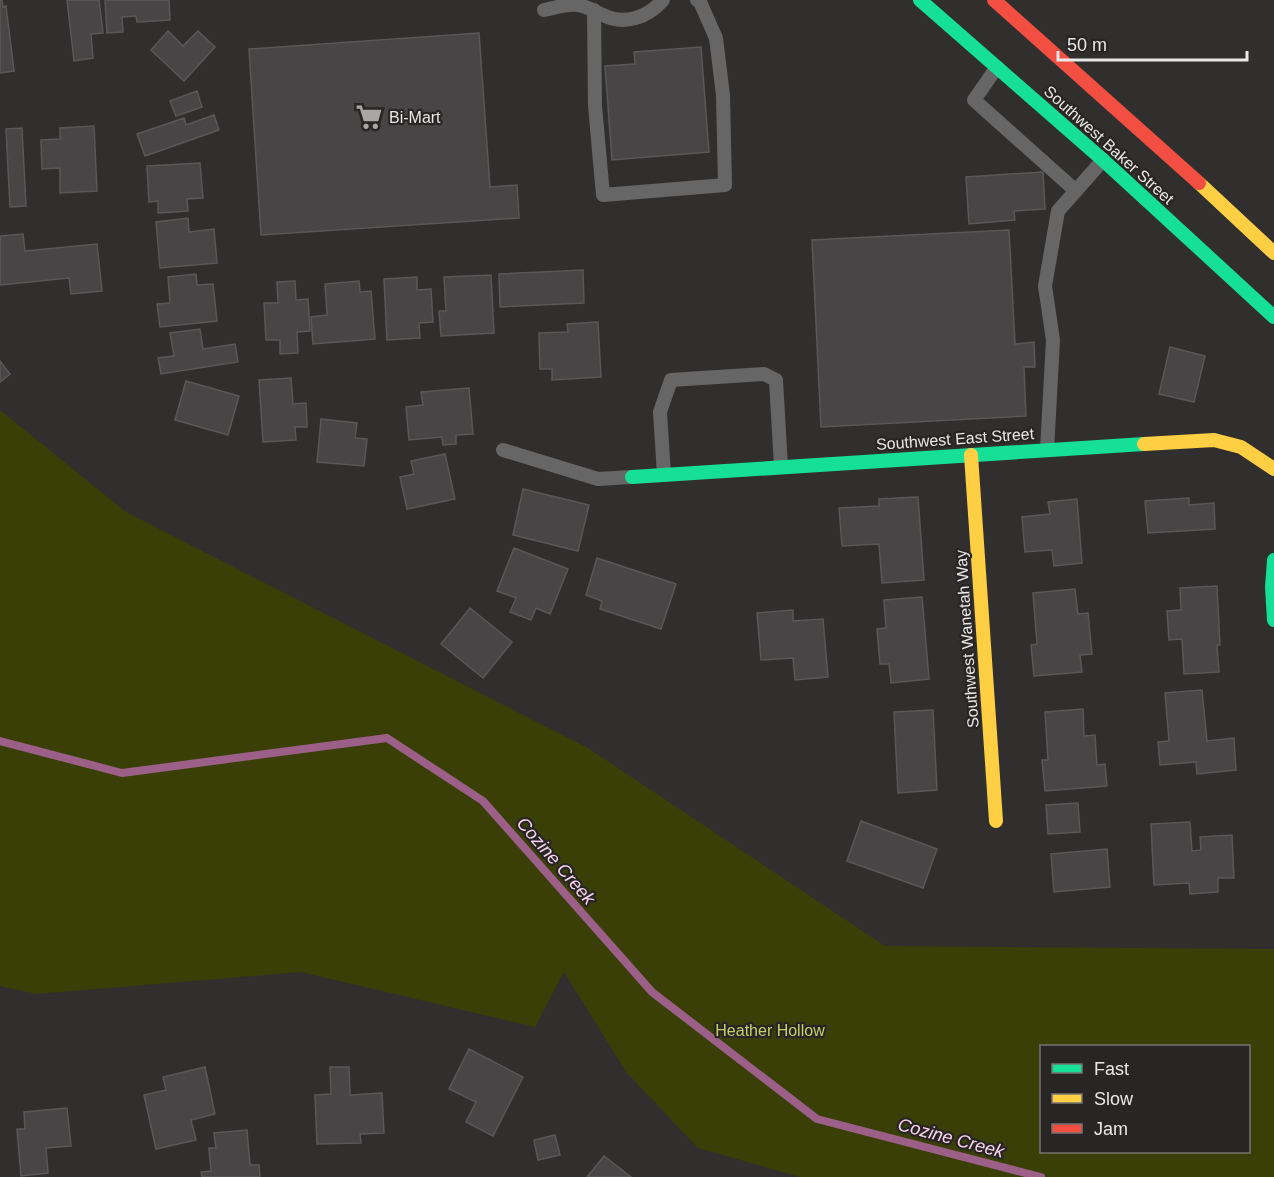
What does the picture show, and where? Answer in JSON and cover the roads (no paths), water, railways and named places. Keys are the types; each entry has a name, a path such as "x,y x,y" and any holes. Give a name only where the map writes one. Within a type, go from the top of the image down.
{"main road":[{"name":"Southwest Baker Street","path":"920,0 1103,160 1274,317"},
{"name":"Southwest Baker Street","path":"994,0 1142,131 1274,253"},
{"name":"Southwest East Street","path":"632,477 1214,440 1241,447 1274,469"},
{"name":"Southwest Wanetah Way","path":"971,455 996,821"},
{"path":"1274,560 1272,586 1274,620"}],"lane":[{"path":"544,10 574,4 619,21 631,20 646,14 663,0"},
{"path":"594,10 595,106 603,195 725,185 723,94 716,38 697,0"},
{"path":"997,67 974,100 1076,190"},
{"path":"1047,450 1053,340 1045,286 1058,211 1103,160"},
{"path":"664,475 660,412 671,380 764,374 776,380 781,467"},
{"path":"503,450 598,479 632,477"}],"waterway":[{"name":"Cozine Creek","path":"0,741 122,773 387,738 483,801 652,992 817,1119 1041,1177"}],"place":[{"name":"Bi-Mart","path":"369,117"}],"park label":[{"name":"Heather Hollow","path":"770,1030"}]}
